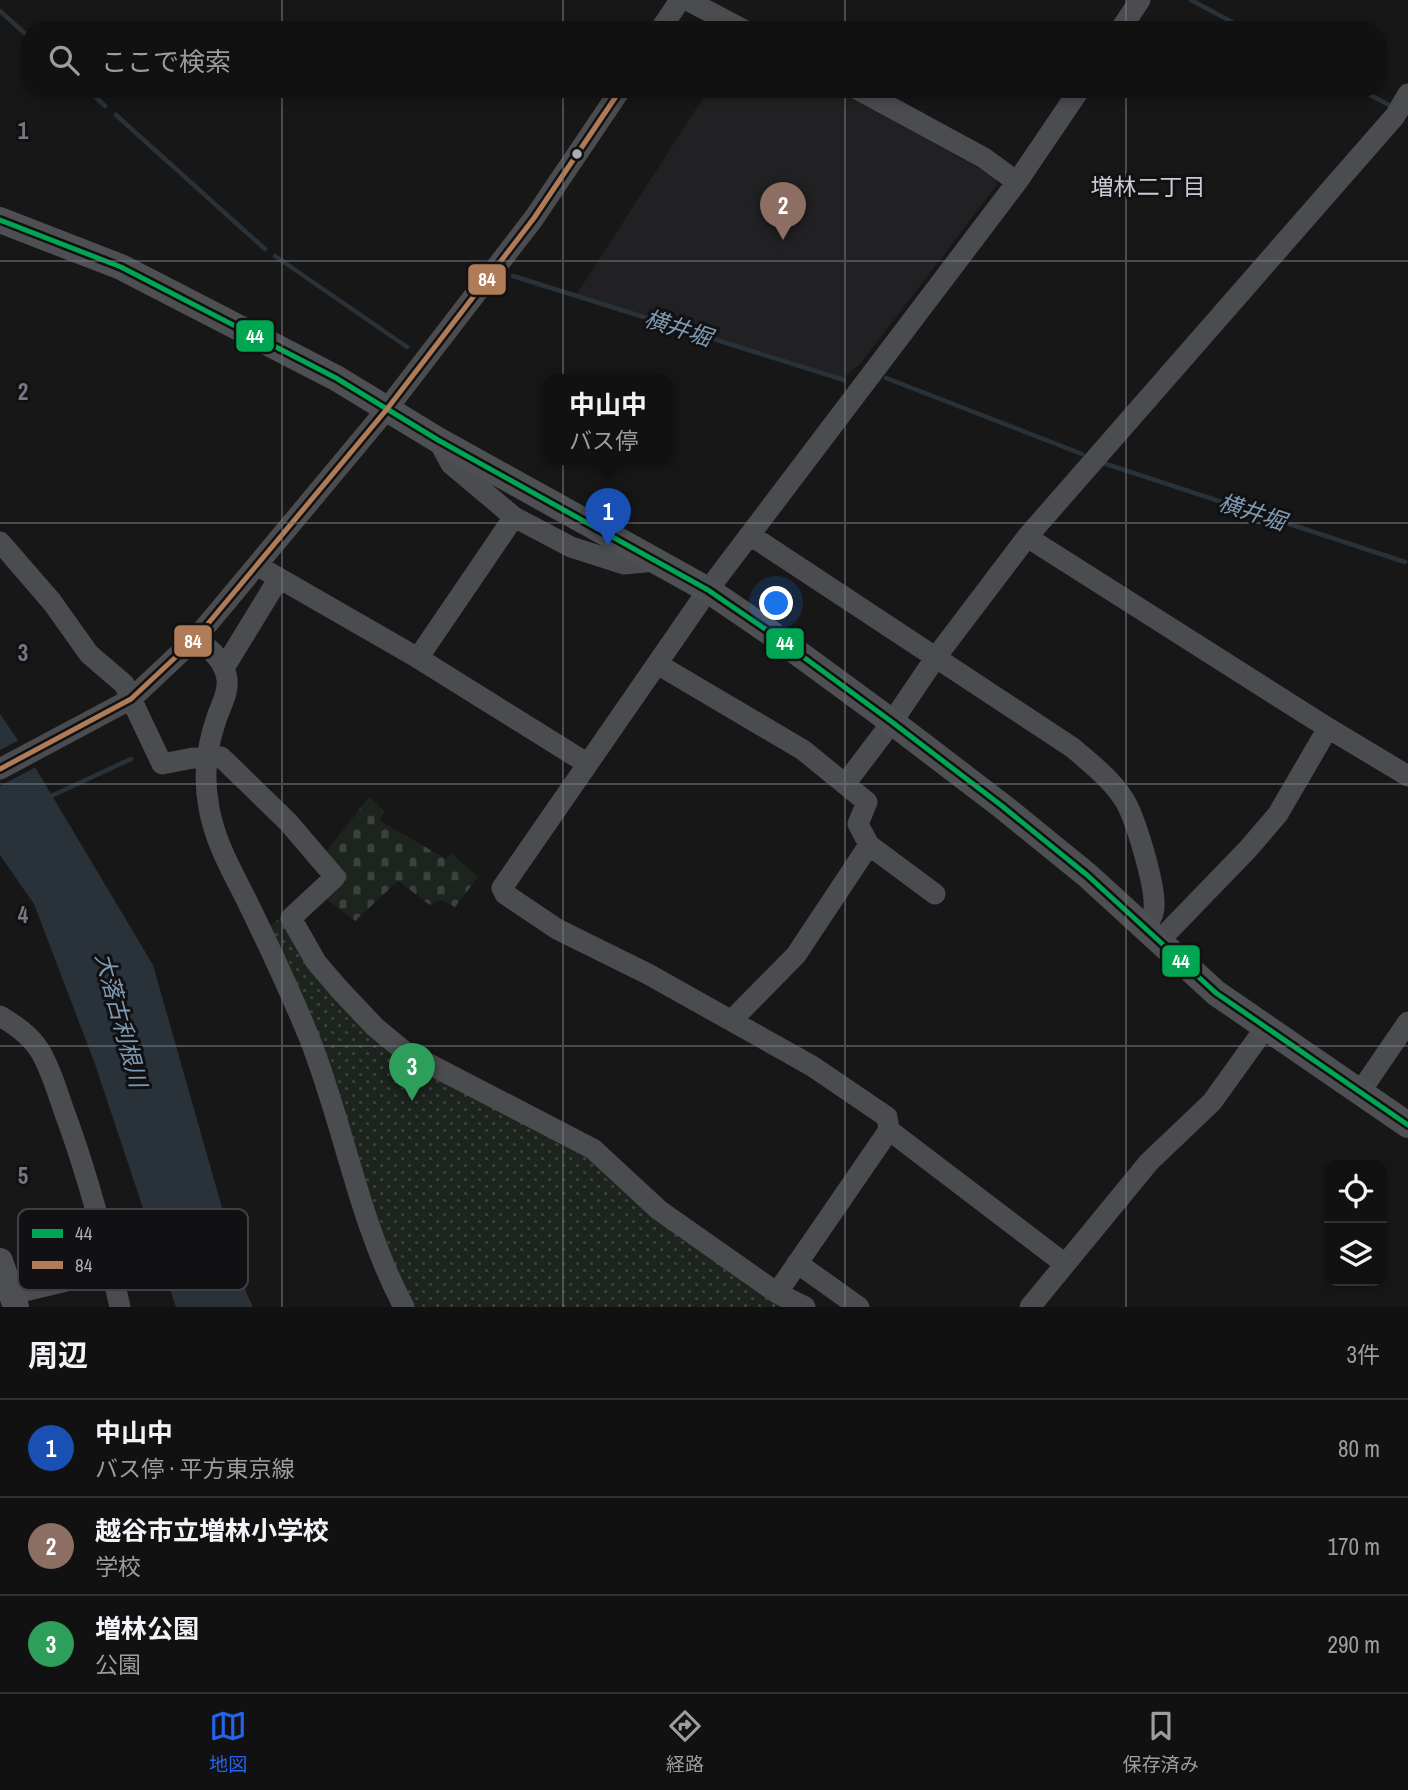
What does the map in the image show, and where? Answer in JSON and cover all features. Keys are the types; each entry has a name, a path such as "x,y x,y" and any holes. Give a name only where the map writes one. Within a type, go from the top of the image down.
{"main road":[{"path":"0,220 121,267 336,379 438,440 708,590 892,722 1034,832 1087,875 1216,993 1408,1125"},
{"path":"0,1261 14,1300"}],"street":[{"path":"666,21 680,0"},
{"path":"687,0 727,21"},
{"path":"1126,21 1140,0"},
{"path":"0,769 131,699 196,638 387,409 534,218 615,98"},
{"path":"874,98 984,158 1017,182"},
{"path":"777,1293 889,1130 887,1117 812,1066 732,1020 557,929 505,894 502,888 659,665 708,590 1017,182 1074,98"},
{"path":"845,785 936,657 1027,537 1402,104"},
{"path":"438,440 450,464 514,517 571,547 624,564 655,561"},
{"path":"418,658 514,517"},
{"path":"750,536 1073,748 1113,784 1125,800 1136,824 1153,894 1153,934"},
{"path":"1027,537 1328,729 1408,776"},
{"path":"0,542 52,602 89,654 124,684 162,764 193,758 221,757 288,822 335,877 291,918 316,962 374,1027 404,1051 593,1149 659,1210 777,1293 805,1307"},
{"path":"258,566 418,658 588,764"},
{"path":"223,668 279,578"},
{"path":"196,638 213,652 228,681 206,759 205,780 215,835 308,1035 382,1263 404,1307"},
{"path":"659,665 803,750 867,802 858,824 869,845 935,894"},
{"path":"1153,934 1248,849 1278,814 1328,729"},
{"path":"732,1020 796,955 869,845"},
{"path":"0,1016 26,1034 40,1051 53,1080 96,1209"},
{"path":"1360,1092 1408,1022"},
{"path":"1030,1307 1149,1162 1212,1102 1265,1028"},
{"path":"889,1130 1065,1264"},
{"path":"797,1263 859,1307"},
{"path":"14,1300 47,1290"}],"shaded area":[{"path":"703,98 851,98 995,177 997,185 861,363 843,378 576,295"}],"green space":[{"path":"369,797 385,812 379,820 446,859 451,853 478,877 455,907 441,900 430,905 398,881 355,921 324,897 326,852"},
{"path":"281,918 365,1028 589,1156 789,1307 413,1307 396,1274 269,926"}],"water":[{"name":"大落古利根川","path":"0,714 26,752 153,965 222,1209 143,1209 95,1064 34,904 0,855"},
{"path":"170,1290 245,1290 253,1307 176,1307"}],"pier":[{"path":"21,739 38,766 0,786 0,750"}],"waterway":[{"path":"1191,0 1230,21"},
{"path":"0,11 21,30"},
{"path":"97,98 105,106"},
{"path":"1376,98 1389,105"},
{"path":"116,115 265,249"},
{"path":"275,256 407,347"},
{"name":"横井堀","path":"513,276 844,380"},
{"name":"横井堀","path":"886,378 1082,454"},
{"name":"横井堀","path":"1100,462 1405,562"},
{"path":"49,797 131,759"}],"transit line":[{"name":"84","path":"0,769 131,699 196,638 387,409 534,218 615,98"},
{"name":"44","path":"0,220 121,267 336,378 438,440 708,590 892,722 1002,806 1087,875 1216,993 1408,1125"}],"place":[{"name":"越谷市立増林小学校","path":"783,240"},
{"name":"中山中","path":"608,546"},
{"name":"増林公園","path":"412,1101"}],"district":[{"name":"増林二丁目","path":"1148,187"}]}
